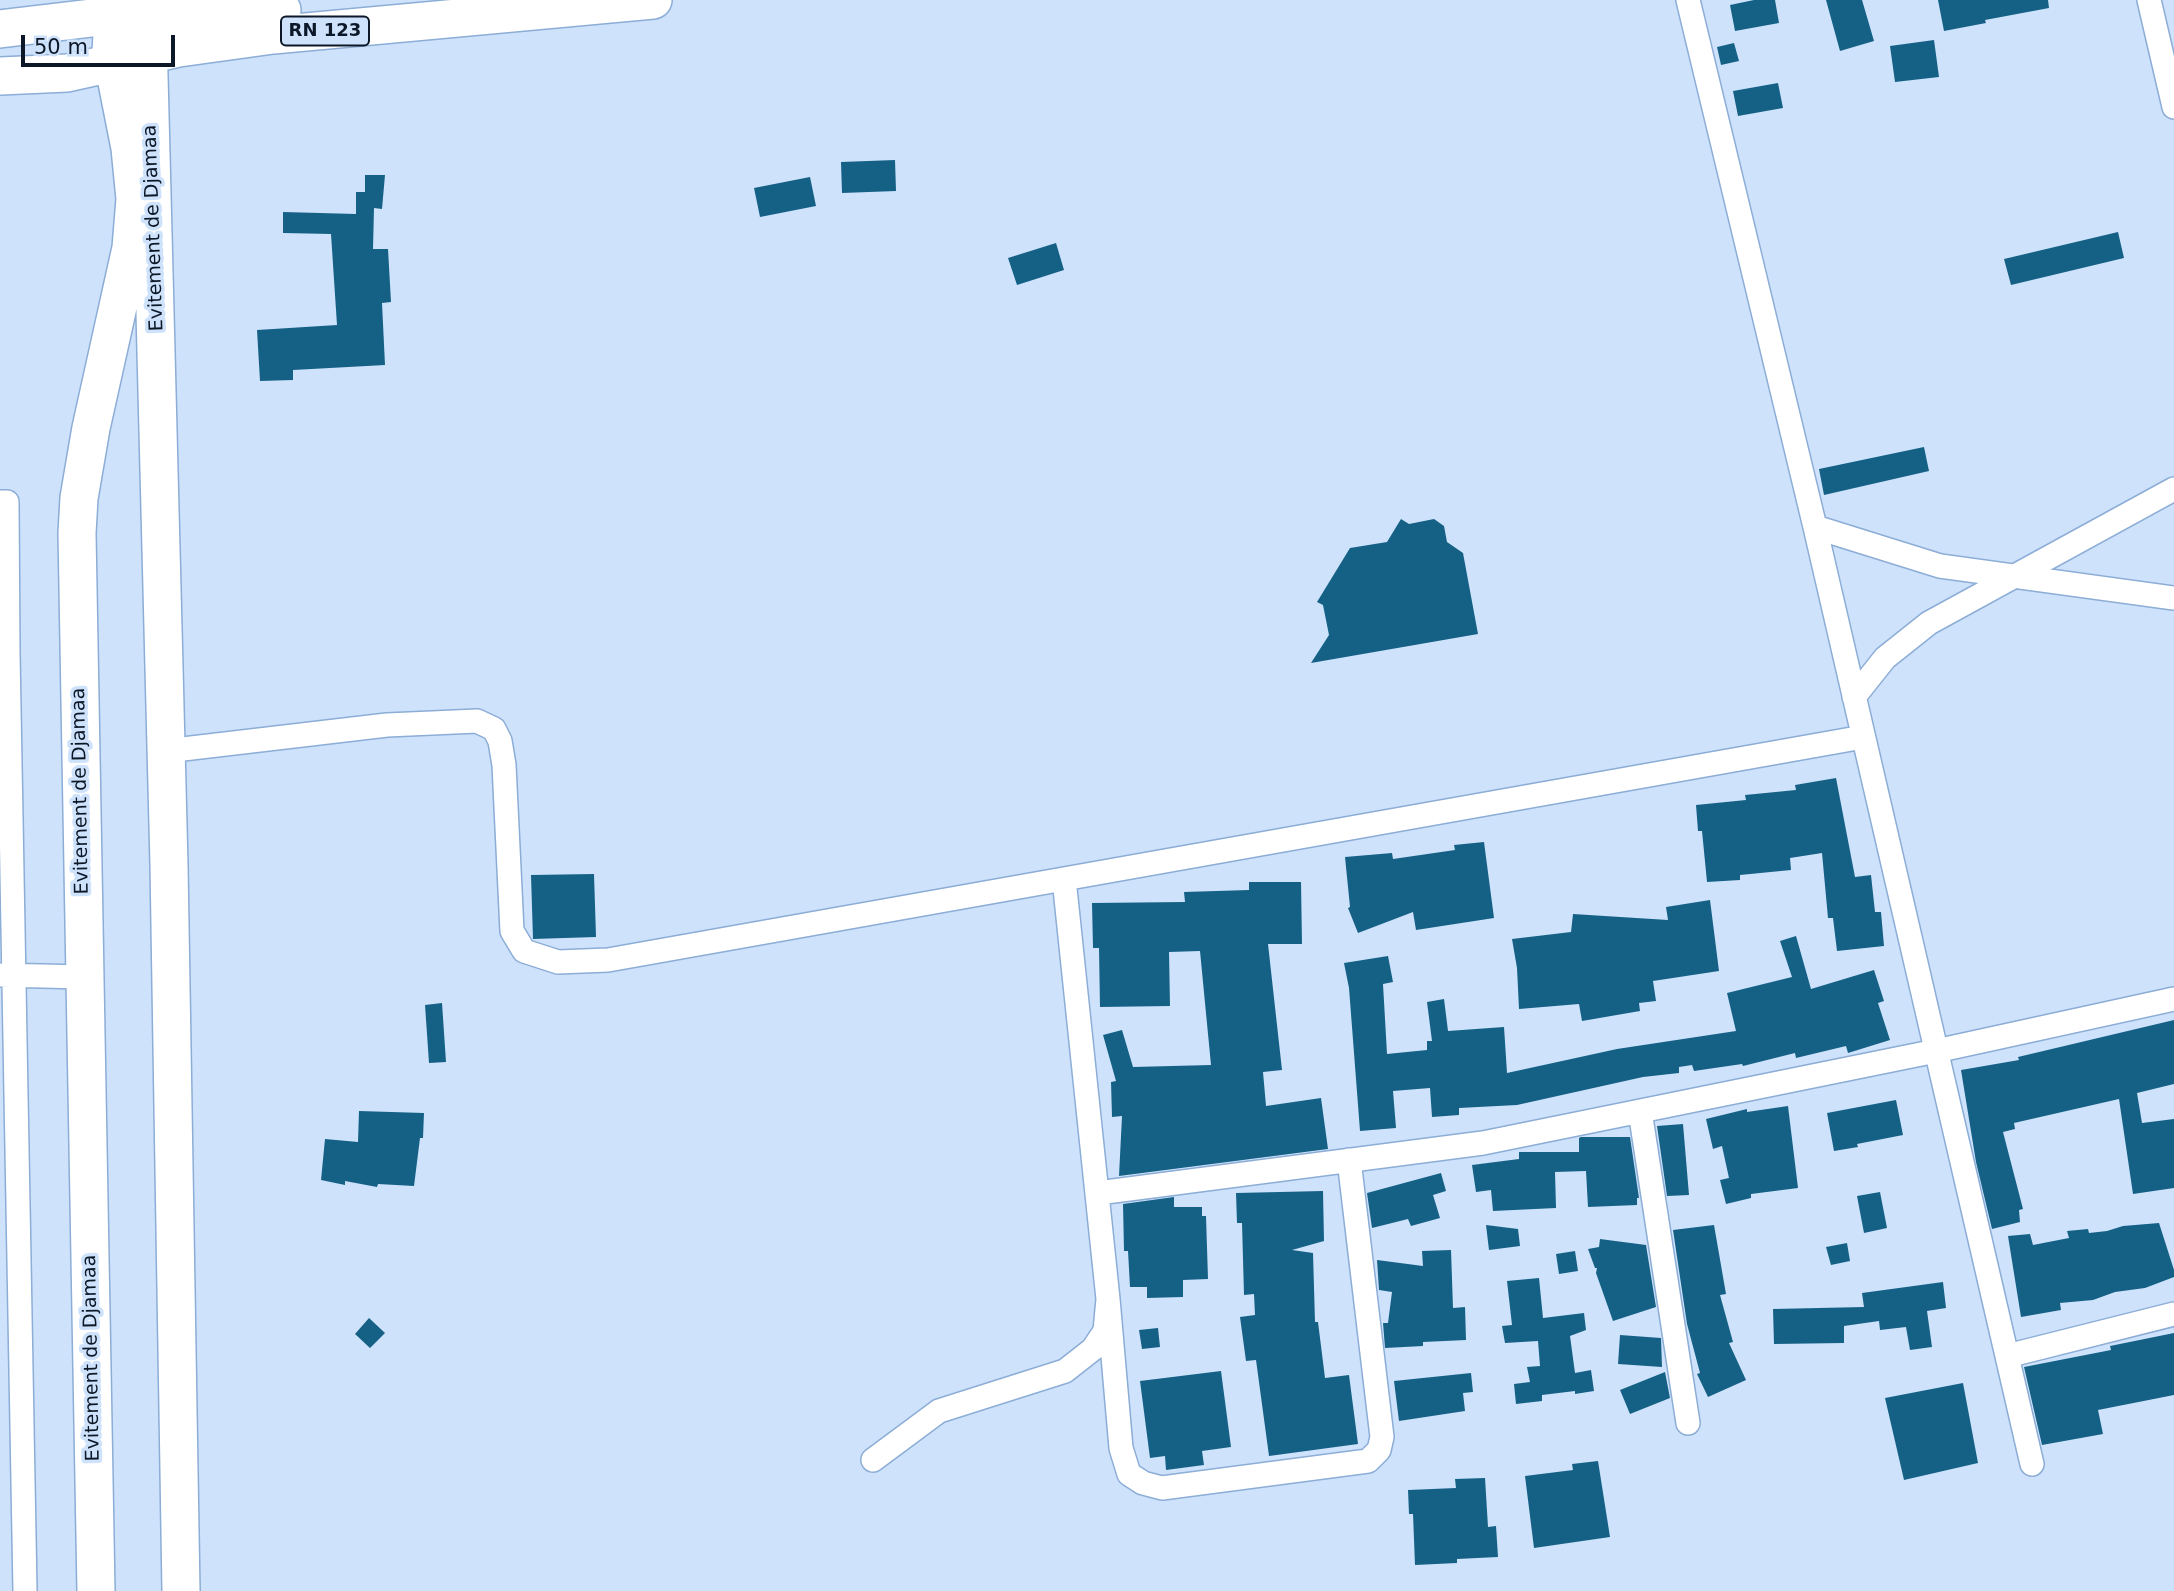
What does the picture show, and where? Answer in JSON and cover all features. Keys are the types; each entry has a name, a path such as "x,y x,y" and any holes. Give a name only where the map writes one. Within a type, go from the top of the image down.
{"main road":[{"name":"RN 123","path":"0,29 129,9 202,17 401,0"},
{"name":"RN 123","path":"0,76 66,73 149,55 273,35 653,0"},
{"name":"Evitement de Djamaa","path":"129,9 149,55 166,751 181,1591"},
{"name":"Evitement de Djamaa","path":"96,1591 77,569 79,498 91,428 131,248 135,215 130,148 110,41 129,9"}],"street":[{"path":"1688,0 1815,527 2032,1464"},
{"path":"2148,0 2174,107"},
{"path":"1854,697 1885,658 1929,623 2174,489"},
{"path":"0,502 7,502 4,653 8,975 25,1591"},
{"path":"1815,527 1940,566 2174,598"},
{"path":"166,751 387,725 478,721 494,729 500,741 504,765 512,931 524,951 558,962 608,960 1863,737"},
{"path":"1064,879 1098,1194 1121,1448 1129,1474 1143,1483 1162,1488 1368,1461 1379,1450 1382,1437 1349,1160"},
{"path":"8,975 85,977"},
{"path":"1098,1194 1483,1143 1936,1051 2174,999"},
{"path":"1640,1111 1688,1423"},
{"path":"873,1460 939,1411 1065,1371 1093,1349 1105,1331 1108,1299"},
{"path":"2007,1356 2174,1314"}],"building":[{"path":"1754,0 1775,0 1779,23 1735,31 1730,5"},
{"path":"1826,0 1862,0 1874,41 1840,51"},
{"path":"1938,0 2048,0 2049,8 1944,31"},
{"path":"1934,40 1939,77 1895,82 1890,46"},
{"path":"1734,43 1739,61 1721,65 1717,47"},
{"path":"1778,83 1783,108 1738,116 1733,91"},
{"path":"895,160 896,191 842,193 841,162"},
{"path":"365,175 385,175 382,209 374,208 373,249 388,249 391,302 382,303 385,365 293,370 293,380 260,381 257,330 337,325 331,234 283,233 283,212 356,214 356,192 365,192"},
{"path":"810,177 816,206 760,217 754,188"},
{"path":"2118,232 2124,258 2011,285 2004,259"},
{"path":"1056,243 1064,270 1017,285 1008,258"},
{"path":"1924,447 1929,471 1824,495 1819,469"},
{"path":"1401,519 1409,524 1434,519 1444,526 1447,542 1463,553 1478,634 1311,663 1329,635 1323,605 1317,602 1350,548 1387,542"},
{"path":"1836,778 1855,877 1871,875 1875,912 1881,912 1884,946 1837,951 1833,918 1828,918 1822,853 1790,858 1791,870 1740,875 1740,880 1707,882 1702,831 1698,831 1696,805 1746,800 1745,795 1796,790 1795,785"},
{"path":"1484,842 1494,918 1416,930 1413,912 1358,933 1348,908 1345,857 1392,853 1393,859 1455,850 1454,845"},
{"path":"594,874 596,937 533,939 531,875"},
{"path":"1249,882 1301,882 1302,944 1268,944 1282,1070 1263,1072 1266,1106 1321,1098 1328,1149 1119,1176 1122,1116 1112,1117 1111,1082 1116,1081 1103,1035 1122,1030 1133,1067 1211,1065 1200,951 1169,952 1170,1006 1100,1007 1099,948 1093,948 1092,903 1185,902 1184,892 1249,890"},
{"path":"1710,900 1719,971 1653,981 1656,1001 1639,1003 1640,1011 1582,1021 1579,1004 1519,1009 1512,939 1571,932 1573,914 1668,920 1666,907"},
{"path":"1796,936 1811,989 1874,970 1884,1001 1878,1003 1890,1040 1848,1053 1846,1046 1796,1058 1795,1053 1743,1066 1694,1071 1692,1065 1679,1067 1679,1073 1643,1077 1517,1105 1459,1108 1459,1115 1432,1117 1430,1088 1393,1091 1396,1128 1360,1131 1349,988 1344,963 1388,956 1393,982 1383,984 1387,1054 1427,1050 1427,1041 1432,1041 1427,1002 1444,999 1448,1031 1504,1027 1507,1073 1617,1049 1736,1031 1727,993 1792,977 1780,941"},
{"path":"442,1003 446,1062 429,1063 425,1005"},
{"path":"2174,1020 2174,1084 2137,1093 2142,1123 2174,1119 2174,1188 2133,1194 2119,1099 2014,1123 2015,1129 2003,1132 2023,1209 2019,1210 2020,1222 1992,1229 1976,1162 1961,1070 2019,1060 2018,1057"},
{"path":"1896,1100 1903,1135 1834,1151 1827,1113"},
{"path":"1788,1106 1798,1188 1751,1194 1751,1198 1726,1204 1720,1180 1729,1178 1722,1146 1713,1149 1706,1119 1747,1109 1747,1112"},
{"path":"359,1111 424,1113 423,1138 420,1138 414,1186 378,1184 377,1187 345,1181 345,1185 321,1180 325,1139 358,1142"},
{"path":"1683,1124 1689,1195 1667,1196 1657,1126"},
{"path":"1581,1137 1630,1137 1639,1198 1637,1205 1588,1207 1586,1171 1555,1172 1556,1208 1493,1211 1491,1190 1476,1192 1472,1165 1519,1159 1519,1152 1579,1152"},
{"path":"1441,1173 1446,1191 1433,1195 1440,1218 1411,1226 1408,1219 1372,1228 1367,1193"},
{"path":"1323,1191 1324,1241 1292,1250 1313,1253 1315,1322 1318,1322 1325,1378 1349,1375 1358,1444 1269,1456 1256,1360 1246,1361 1240,1317 1255,1315 1254,1294 1244,1295 1242,1223 1237,1223 1236,1193"},
{"path":"1880,1192 1887,1228 1864,1233 1857,1196"},
{"path":"1174,1197 1174,1207 1202,1207 1202,1216 1206,1216 1208,1279 1183,1280 1183,1297 1147,1298 1147,1287 1130,1287 1128,1251 1124,1251 1123,1204"},
{"path":"2159,1223 2174,1277 2145,1288 2115,1292 2093,1300 2060,1303 2061,1310 2021,1317 2008,1236 2030,1234 2033,1245 2069,1238 2067,1231 2088,1229 2089,1233 2123,1226"},
{"path":"1486,1225 1518,1229 1520,1246 1489,1250"},
{"path":"1714,1225 1726,1294 1720,1295 1733,1342 1729,1343 1746,1380 1708,1397 1697,1374 1700,1373 1687,1324 1673,1230"},
{"path":"1600,1239 1646,1245 1656,1307 1613,1321 1596,1273 1597,1268 1588,1249 1599,1247"},
{"path":"1847,1243 1850,1261 1831,1265 1826,1247"},
{"path":"1451,1250 1453,1308 1465,1307 1466,1340 1423,1342 1423,1346 1385,1348 1383,1323 1388,1323 1392,1292 1379,1290 1377,1260 1423,1266 1422,1251"},
{"path":"1575,1251 1578,1271 1559,1274 1556,1254"},
{"path":"1539,1278 1543,1318 1584,1313 1586,1330 1570,1336 1575,1373 1591,1370 1594,1391 1542,1395 1542,1401 1516,1404 1514,1384 1530,1382 1527,1367 1540,1366 1538,1341 1505,1343 1502,1326 1512,1325 1507,1281"},
{"path":"1943,1282 1946,1308 1927,1311 1932,1347 1910,1350 1906,1327 1880,1330 1879,1321 1844,1326 1844,1343 1774,1344 1773,1309 1864,1307 1862,1293"},
{"path":"369,1318 385,1333 370,1348 355,1334"},
{"path":"1158,1328 1160,1347 1142,1349 1139,1330"},
{"path":"2174,1333 2174,1395 2098,1410 2103,1434 2042,1445 2024,1367 2111,1350 2110,1346"},
{"path":"1620,1335 1661,1338 1662,1367 1618,1364"},
{"path":"1221,1371 1231,1447 1202,1451 1204,1465 1166,1470 1165,1456 1150,1458 1140,1381"},
{"path":"1665,1372 1670,1398 1630,1414 1620,1390"},
{"path":"1471,1373 1473,1392 1463,1393 1465,1411 1399,1421 1394,1381"},
{"path":"1963,1383 1978,1463 1904,1480 1885,1398"},
{"path":"1598,1461 1610,1537 1534,1548 1525,1476 1573,1470 1572,1464"},
{"path":"1485,1478 1488,1527 1496,1526 1498,1557 1415,1565 1413,1514 1409,1514 1408,1490 1456,1488 1455,1479"}]}
